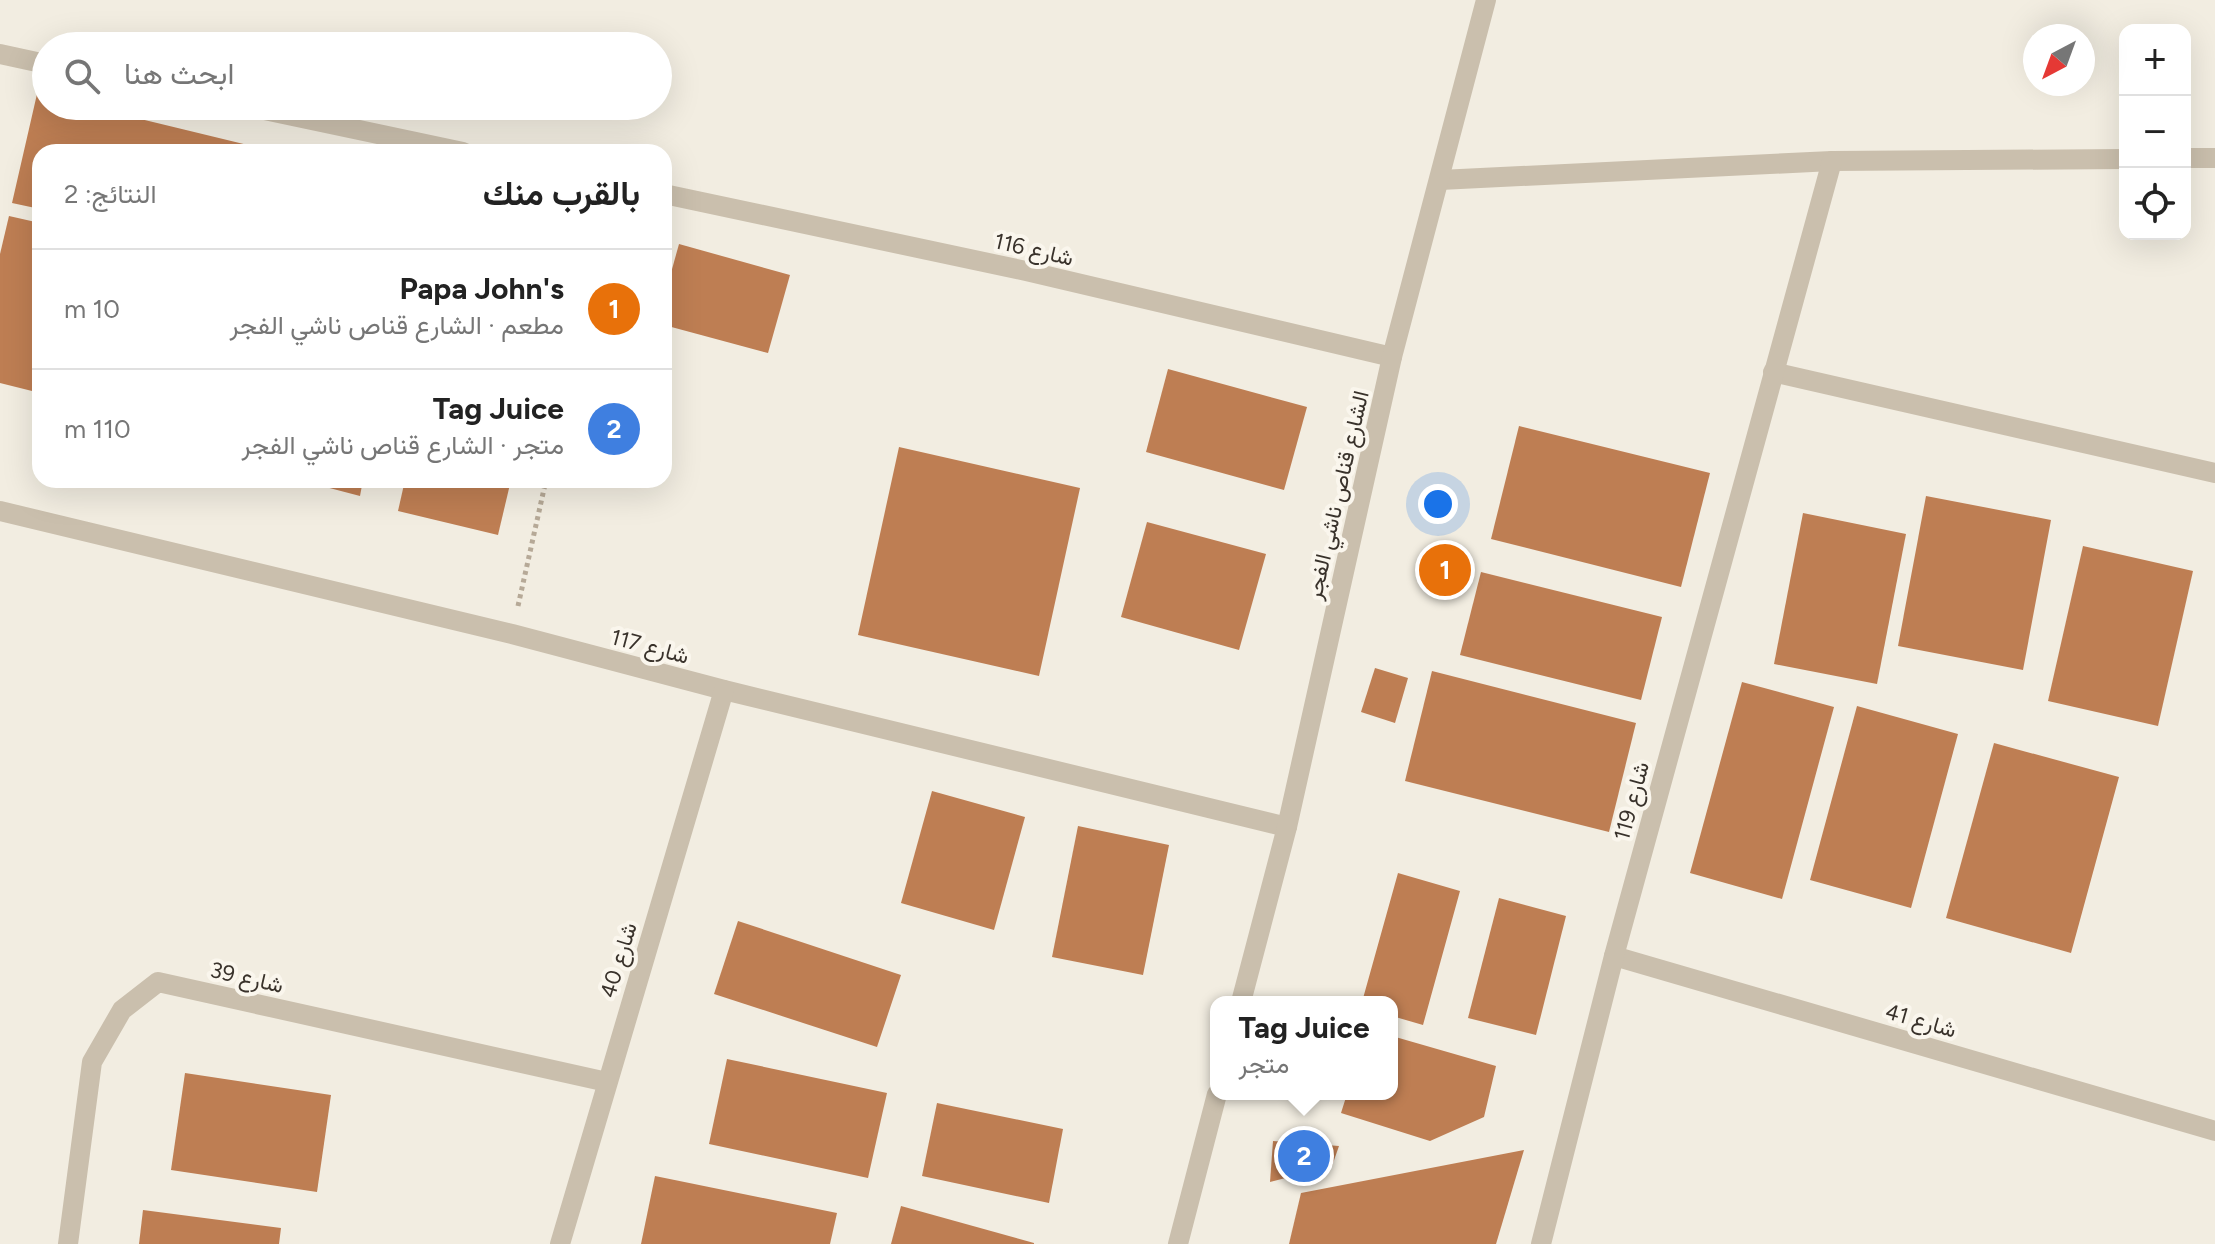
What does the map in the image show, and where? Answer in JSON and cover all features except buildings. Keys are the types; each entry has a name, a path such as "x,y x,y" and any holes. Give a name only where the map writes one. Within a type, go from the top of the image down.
{"street":[{"name":"الشارع قناص ناشي الفجر","path":"1243,996 1287,827 1392,357 1486,0"},
{"path":"0,54 32,61"},
{"path":"312,120 425,144"},
{"path":"2191,158 2215,158"},
{"path":"1440,180 1832,161 2119,159"},
{"name":"شارع 119","path":"1541,1244 1614,956 1832,161"},
{"name":"شارع 116","path":"672,196 1026,271 1392,357"},
{"path":"1773,372 2215,473"},
{"name":"شارع 117","path":"0,511 512,634 724,690 1287,827"},
{"name":"شارع 40","path":"560,1244 724,690"},
{"name":"شارع 41","path":"1614,956 2215,1131"},
{"name":"شارع 39","path":"68,1244 92,1062 122,1010 158,982 607,1082"},
{"path":"1178,1244 1215,1100"}],"path":[{"path":"512,634 544,488"}],"place":[{"name":"Papa John's","path":"1445,570"},
{"name":"Tag Juice","path":"1304,1156"}]}
